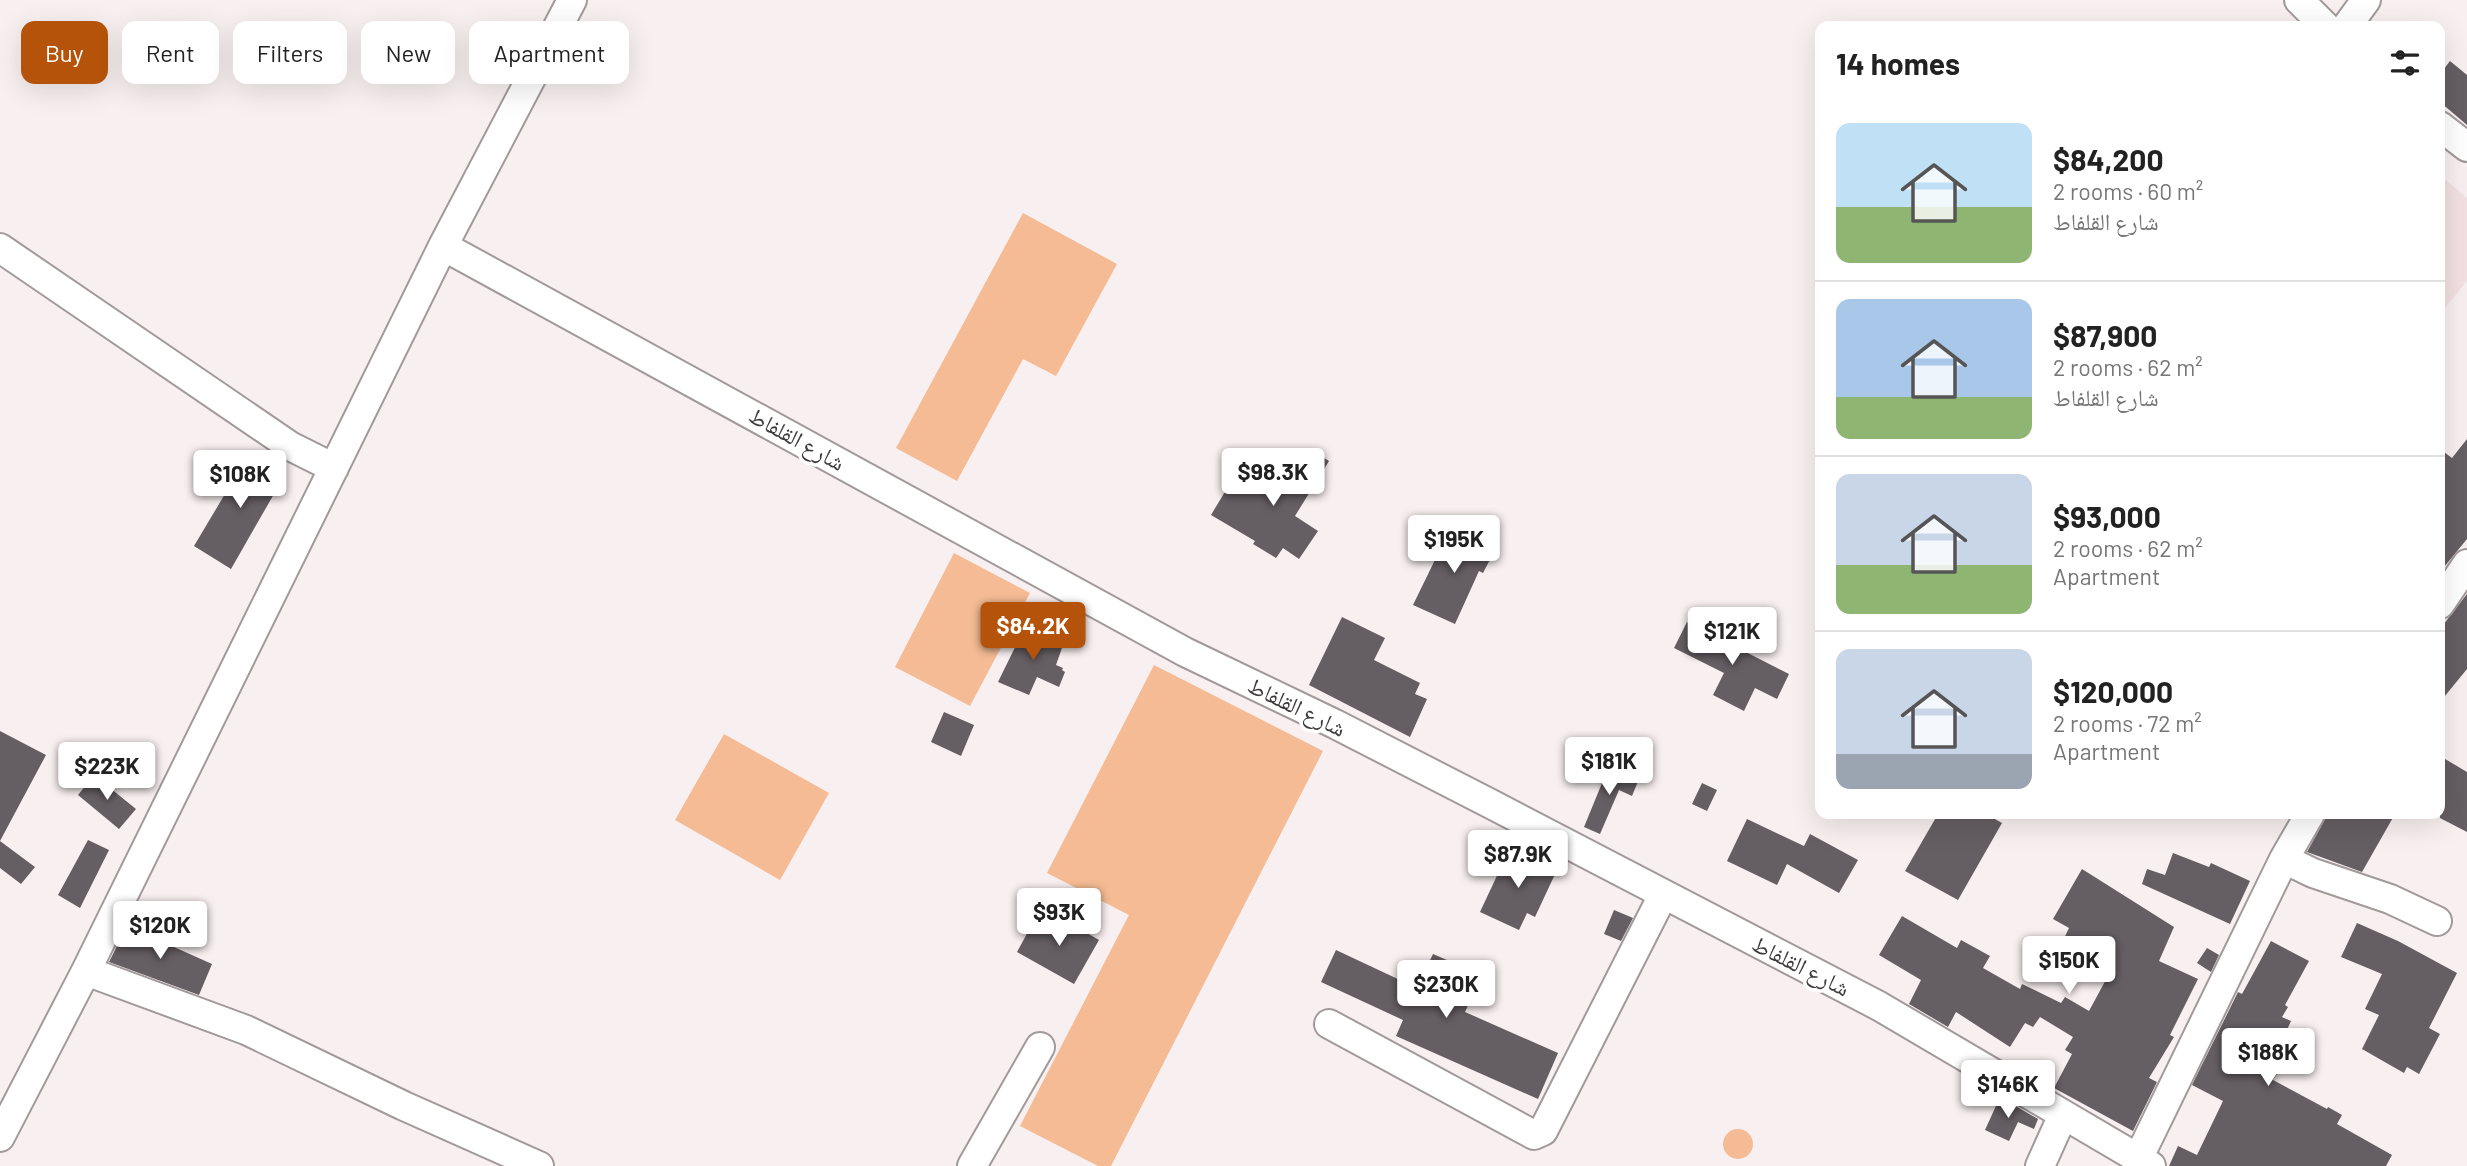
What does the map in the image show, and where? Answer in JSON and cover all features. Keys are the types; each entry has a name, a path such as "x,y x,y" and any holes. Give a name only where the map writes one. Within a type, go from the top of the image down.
{"street":[{"path":"0,1137 86,971 443,246 572,0"},
{"path":"2299,0 2320,21"},
{"path":"2351,21 2366,0"},
{"path":"2445,130 2467,147"},
{"name":"شارع القلفاط","path":"443,246 1185,652 1335,724 1879,1006 2145,1163"},
{"path":"0,248 290,446 334,468"},
{"path":"2445,597 2467,564"},
{"path":"2145,1163 2284,859 2307,819"},
{"path":"2284,859 2313,873 2390,899 2437,921"},
{"path":"1329,1024 1534,1135 1543,1131 1664,895"},
{"path":"86,971 246,1030 404,1106 539,1166"},
{"path":"972,1166 1040,1047"},
{"path":"2040,1166 2063,1115"}],"shaded area":[{"path":"2445,179 2467,198 2467,281 2445,308"},
{"path":"1023,213 1117,264 1056,376 1023,359 957,481 896,448"},
{"path":"954,553 1030,593 970,706 895,667"},
{"path":"1154,665 1323,751 1111,1166 1098,1166 1020,1126 1129,915 1047,873"},
{"path":"724,734 829,793 780,880 675,820"},
{"path":"1738,1129 1744,1130 1752,1138 1752,1150 1744,1158 1738,1159 1732,1158 1724,1150 1723,1144 1724,1138 1732,1130"}],"building":[{"path":"2450,61 2467,75 2467,125 2445,106 2445,68"},
{"path":"2467,439 2467,539 2445,566 2445,453 2452,458"},
{"path":"1308,448 1329,461 1295,516 1318,531 1299,559 1283,548 1276,558 1253,544 1255,541 1211,515 1238,470 1279,494"},
{"path":"250,452 286,473 231,569 194,546"},
{"path":"1452,525 1496,548 1483,573 1479,571 1455,624 1413,605"},
{"path":"2467,594 2467,669 2445,696 2445,623"},
{"path":"1342,617 1385,638 1374,660 1420,683 1415,694 1427,699 1410,737 1309,685"},
{"path":"1687,622 1789,674 1777,699 1755,688 1744,711 1713,695 1724,673 1674,648"},
{"path":"1032,626 1050,634 1048,639 1063,645 1056,665 1065,672 1059,687 1037,677 1029,695 998,682 1025,627 1030,629"},
{"path":"944,712 974,725 961,756 931,742"},
{"path":"0,731 46,755 0,841"},
{"path":"2445,759 2467,772 2467,832 2442,819 2445,819"},
{"path":"1609,766 1639,779 1632,796 1619,790 1600,834 1584,827"},
{"path":"94,775 136,809 119,829 78,795"},
{"path":"1702,783 1717,790 1707,811 1692,804"},
{"path":"1747,819 1804,846 1810,834 1858,860 1839,893 1787,864 1777,885 1727,861"},
{"path":"1935,819 1995,819 2002,823 1958,900 1905,871"},
{"path":"2325,819 2392,819 2362,872 2307,852"},
{"path":"88,840 109,850 80,908 58,895"},
{"path":"0,841 35,867 21,884 0,868"},
{"path":"1509,850 1556,872 1535,917 1527,913 1519,930 1480,912"},
{"path":"2173,853 2209,867 2211,863 2250,881 2230,924 2142,884 2147,869 2165,875"},
{"path":"2082,869 2174,927 2159,961 2198,979 2170,1035 2174,1037 2149,1078 2157,1082 2133,1131 2054,1088 2072,1054 2065,1050 2073,1037 2040,1017 2033,1027 2025,1023 2010,1047 1956,1012 1948,1027 1909,1004 1921,980 1879,955 1902,916 1957,948 1961,940 1990,956 1983,968 2020,989 2022,984 2061,1003 2065,997 2089,1011 2109,974 2059,949 2069,928 2053,919"},
{"path":"1614,910 1633,918 1621,941 1604,934"},
{"path":"1057,916 1099,940 1074,984 1017,952 1036,917 1051,926"},
{"path":"2357,923 2398,941 2457,973 2429,1028 2440,1034 2419,1074 2407,1067 2404,1073 2362,1049 2379,1015 2365,1009 2382,974 2341,957"},
{"path":"127,926 212,964 199,995 109,962"},
{"path":"2271,941 2309,961 2285,1005 2288,1007 2282,1017 2291,1021 2269,1069 2277,1074 2273,1080 2342,1115 2337,1124 2392,1155 2386,1166 2169,1166 2178,1146 2197,1155 2223,1101 2192,1085 2238,992 2242,994"},
{"path":"2207,948 2219,955 2211,972 2197,963"},
{"path":"1336,950 1417,988 1433,954 1482,975 1465,1012 1558,1053 1538,1099 1396,1036 1403,1020 1321,982"},
{"path":"2000,1097 2038,1119 2034,1129 2018,1122 2009,1141 1985,1130"}]}
